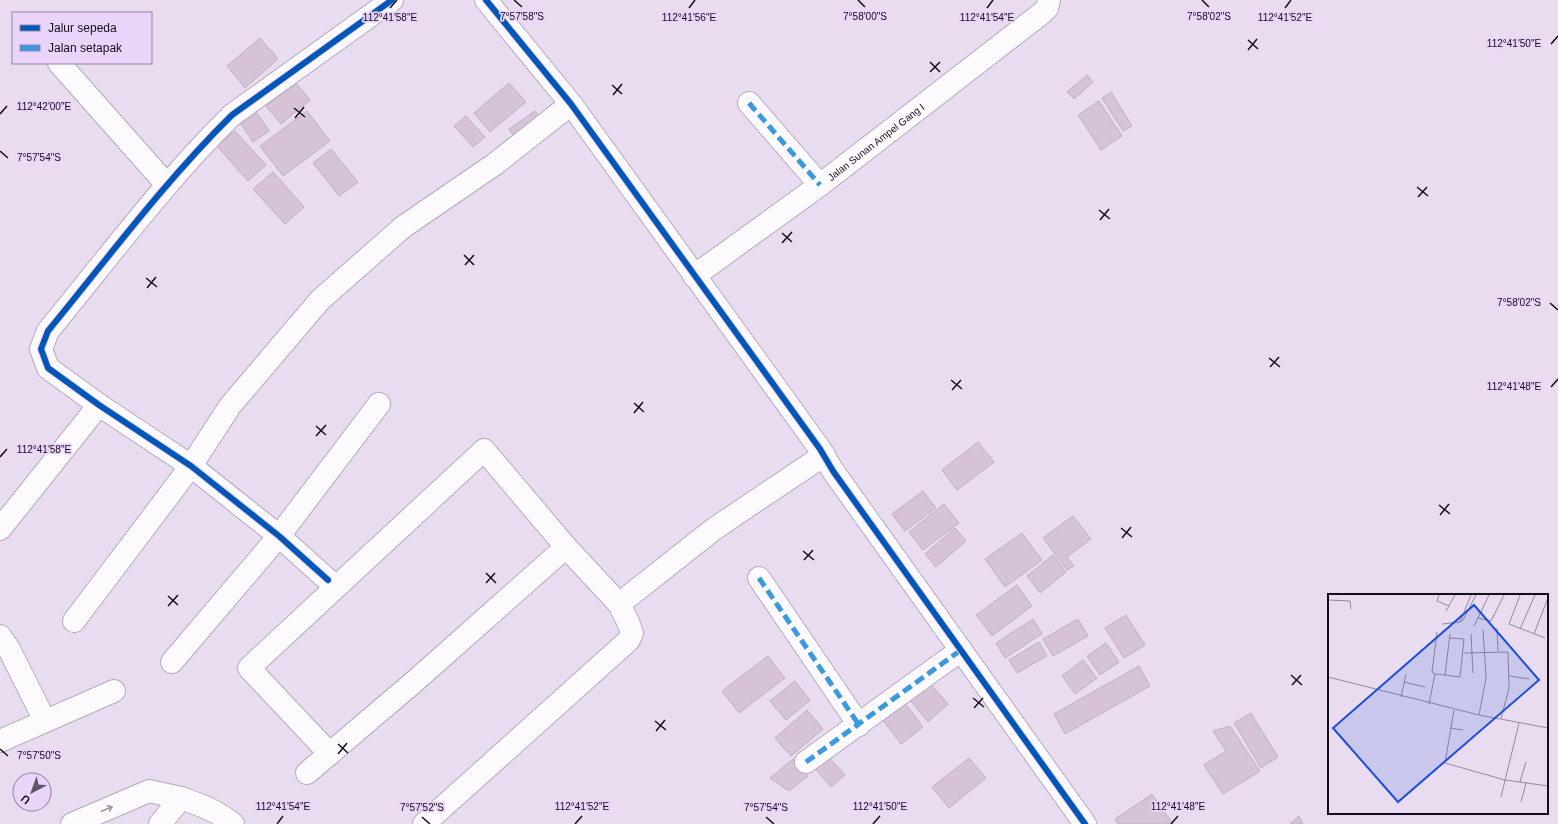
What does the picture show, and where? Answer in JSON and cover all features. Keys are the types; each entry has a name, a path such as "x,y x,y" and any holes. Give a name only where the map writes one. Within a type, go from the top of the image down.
{"street":[{"path":"328,580 279,536 191,466 99,405 48,368 41,349 48,331 167,185 232,115 392,0"},
{"path":"486,0 571,104 824,455 833,471 1084,824"},
{"name":"Jalan Sunan Ampel Gang I","path":"694,276 820,185 1042,13 1047,8 1049,0"},
{"path":"60,64 167,185"},
{"path":"749,103 820,185"},
{"path":"74,621 191,466 230,406 320,300 403,227 495,164 571,104"},
{"path":"172,662 279,536 379,404"},
{"path":"0,529 99,405"},
{"path":"330,754 249,668 484,450 566,547 619,604 632,633 629,640 424,824"},
{"path":"619,604 714,529 824,455"},
{"path":"307,773 566,547"},
{"path":"759,578 859,725"},
{"path":"0,636 9,649 45,721"},
{"path":"806,762 961,650"},
{"path":"0,741 114,692"},
{"path":"72,824 149,791 182,798 209,808 223,815 233,824"},
{"path":"160,824 182,798"}],"building":[{"path":"260,38 278,59 245,88 227,66"},
{"path":"1087,75 1093,82 1074,99 1067,92"},
{"path":"296,83 310,100 281,124 266,106"},
{"path":"509,83 526,102 490,132 474,113"},
{"path":"1111,92 1132,126 1123,131 1102,98"},
{"path":"1099,101 1122,136 1101,150 1078,115"},
{"path":"307,111 330,141 283,176 260,146"},
{"path":"535,111 545,124 518,142 509,129"},
{"path":"257,113 269,131 253,142 241,124"},
{"path":"466,116 485,137 473,147 454,126"},
{"path":"235,131 266,165 248,181 217,146"},
{"path":"331,149 358,182 339,196 313,163"},
{"path":"273,172 304,207 285,224 253,189"},
{"path":"978,442 994,462 957,490 942,470"},
{"path":"923,491 936,508 905,531 892,514"},
{"path":"944,504 959,523 923,550 909,532"},
{"path":"1073,516 1091,539 1067,557 1074,566 1067,570 1043,538"},
{"path":"955,528 966,541 936,567 925,554"},
{"path":"1022,533 1042,560 1005,587 985,559"},
{"path":"1053,555 1066,572 1040,593 1027,576"},
{"path":"1017,585 1032,606 992,636 976,615"},
{"path":"1126,615 1145,645 1124,658 1105,628"},
{"path":"1033,619 1042,634 1005,658 996,643"},
{"path":"1078,619 1088,636 1053,656 1043,639"},
{"path":"1039,642 1047,656 1017,673 1009,660"},
{"path":"1106,643 1119,662 1100,675 1087,656"},
{"path":"768,656 785,678 739,713 722,691"},
{"path":"1083,660 1097,678 1075,694 1062,676"},
{"path":"1139,666 1150,686 1065,734 1054,714"},
{"path":"795,681 810,700 786,720 770,701"},
{"path":"929,682 948,704 928,722 909,699"},
{"path":"904,702 923,727 901,744 882,719"},
{"path":"807,710 823,729 791,756 775,738"},
{"path":"1251,713 1278,757 1261,768 1234,723"},
{"path":"1230,726 1260,771 1223,794 1204,765 1226,751 1213,731"},
{"path":"824,752 845,775 831,787 811,764"},
{"path":"969,758 986,778 949,808 932,787"},
{"path":"793,759 808,776 789,791 770,778"},
{"path":"1152,794 1173,824 1118,824 1115,819"},
{"path":"1299,816 1303,824 1290,824"}],"marked path":[{"path":"749,103 820,185"},
{"path":"759,578 859,725"},
{"path":"806,762 961,650"}],"cycle path":[{"path":"328,580 279,536 191,466 99,405 48,368 41,349 48,331 137,220 183,166 232,115 392,0"},
{"path":"486,0 571,104 820,449 833,471 1085,824"}]}
